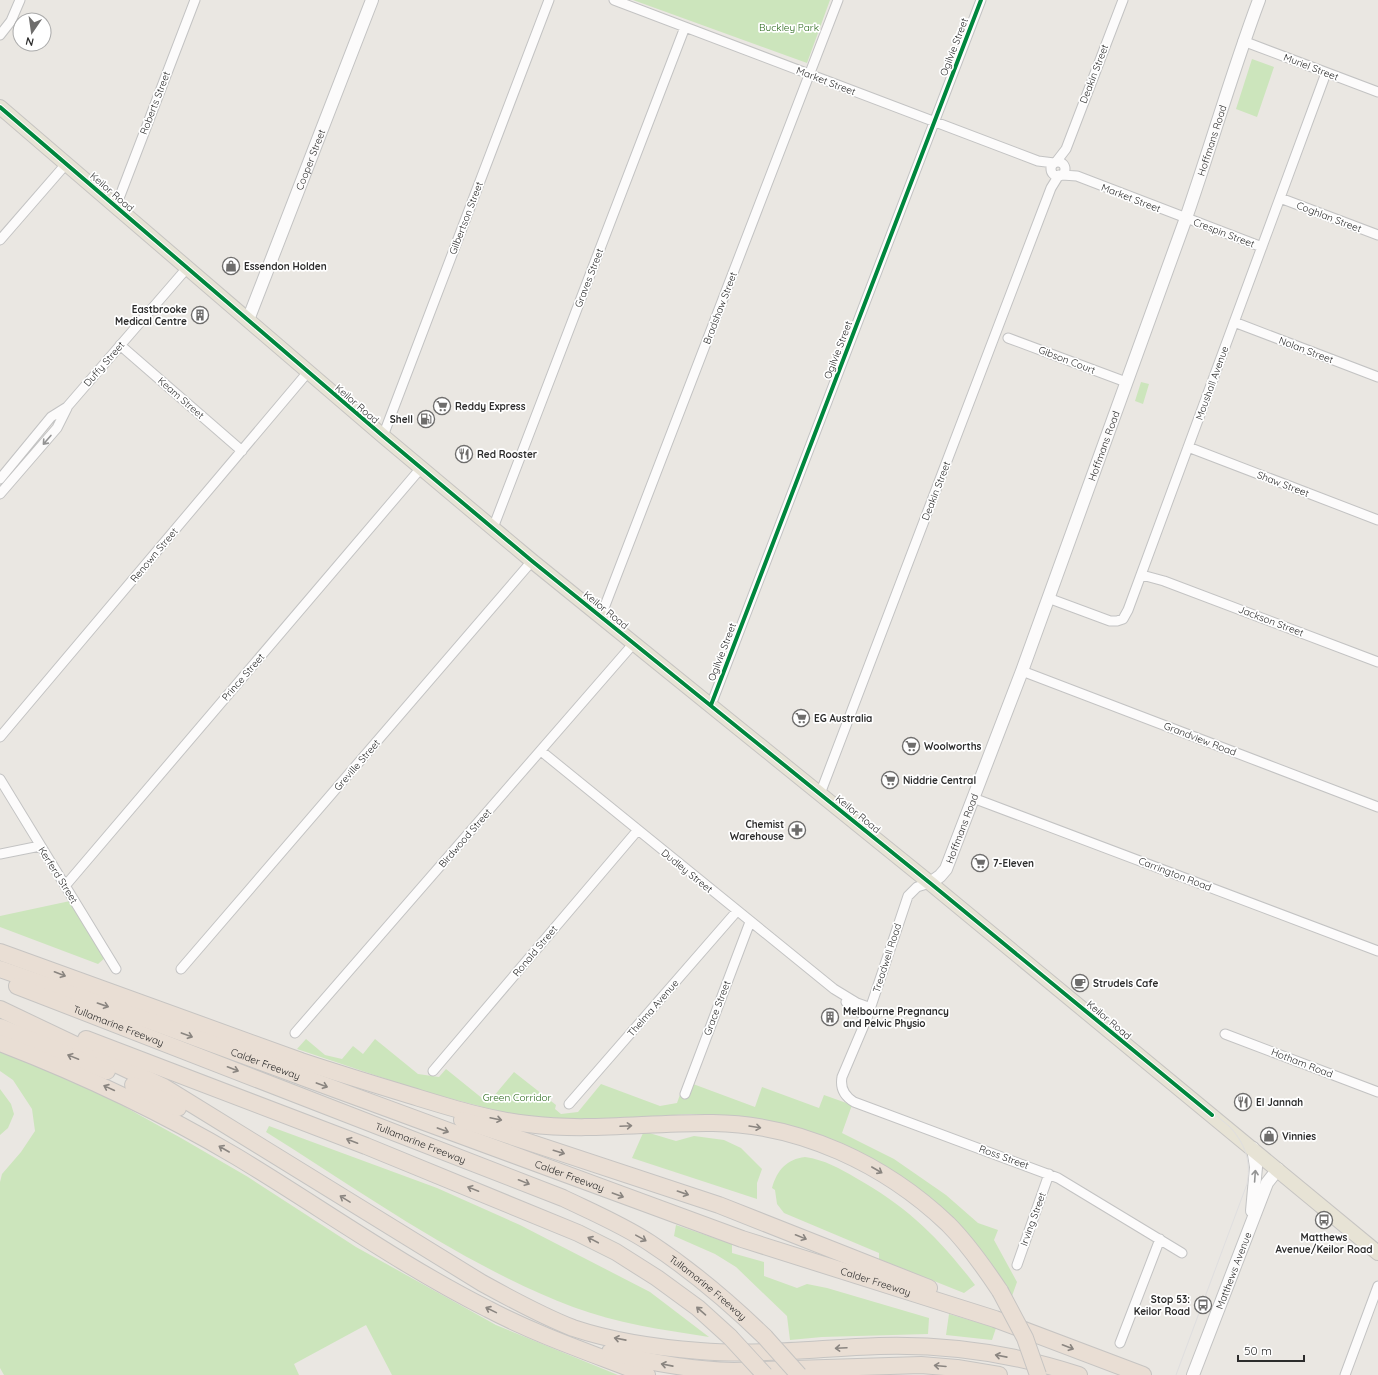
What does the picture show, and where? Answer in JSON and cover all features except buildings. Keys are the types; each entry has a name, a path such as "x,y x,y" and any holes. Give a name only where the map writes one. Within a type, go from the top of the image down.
{"highway":[{"path":"0,952 259,1047 351,1078 487,1129 719,1205 927,1288 995,1320"},
{"name":"Calder Freeway","path":"0,969 150,1021 734,1236 995,1320 1142,1375"},
{"name":"Tullamarine Freeway","path":"0,979 563,1198 648,1242 688,1270 728,1301 765,1337 799,1375"},
{"path":"0,1008 164,1087 482,1283 506,1297 574,1328"},
{"path":"0,1008 366,1146 572,1230 616,1252 657,1278 698,1308 730,1338 765,1375"},
{"path":"0,1027 107,1071 163,1100 433,1266 508,1305 574,1328 646,1344 700,1351 761,1352 880,1346 960,1350 1036,1362 1079,1375"},
{"path":"0,1043 102,1085 166,1117 238,1157 420,1270 488,1310 647,1375"},
{"path":"351,1078 458,1110 528,1124 586,1128 720,1123 764,1128 813,1141 844,1153 874,1168 921,1201 949,1225 968,1246 1000,1291 1024,1338 1038,1375"},
{"path":"526,1326 620,1354 696,1369 734,1371 921,1364 999,1375"}],"main road":[{"name":"Cooper Street","path":"248,320 372,0"},
{"name":"Hoffmans Road","path":"930,882 940,876 946,869 1022,671 1186,218 1207,157 1243,41 1259,0"},
{"name":"Keilor Road","path":"0,107 308,372 532,561 930,882 1253,1148 1378,1254"},
{"path":"1250,1228 1256,1170 1256,1156 1253,1148"},
{"name":"Matthews Avenue","path":"1194,1373 1267,1184 1278,1169"}],"street":[{"path":"0,35 11,21 20,0"},
{"name":"Roberts Street","path":"114,205 118,201 195,0"},
{"name":"Gilbertson Street","path":"383,436 549,0"},
{"name":"Market Street","path":"614,0 1186,218"},
{"name":"Bradshaw Street","path":"601,616 838,0"},
{"name":"Ogilvie Street","path":"711,705 981,0"},
{"name":"Deakin Street","path":"820,794 1123,0"},
{"name":"Graves Street","path":"493,528 685,27"},
{"name":"Muriel Street","path":"1243,41 1378,92"},
{"name":"Moushall Avenue","path":"1048,598 1110,621 1123,619 1128,610 1326,73"},
{"path":"0,240 66,164"},
{"name":"Coghlan Street","path":"1280,198 1378,235"},
{"name":"Crespin Street","path":"1186,218 1262,247"},
{"name":"Duffy Street","path":"0,494 57,428 67,407 188,268"},
{"name":"Nolan Street","path":"1234,322 1378,377"},
{"name":"Gibson Court","path":"1008,338 1126,382"},
{"name":"Keam Street","path":"120,345 242,451"},
{"name":"Renown Street","path":"0,737 308,372"},
{"name":"Duffy Street","path":"0,479 51,417 67,407"},
{"name":"Shaw Street","path":"1188,448 1378,520"},
{"name":"Prince Street","path":"65,886 421,468"},
{"name":"Greville Street","path":"181,969 532,561"},
{"name":"Jackson Street","path":"1143,572 1378,662"},
{"name":"Birdwood Street","path":"295,1033 634,643"},
{"name":"Grandview Road","path":"1022,671 1378,807"},
{"name":"Dudley Street","path":"541,751 637,831 834,989 853,1008 867,1018"},
{"name":"Kerferd Street","path":"0,780 116,969"},
{"name":"Carrington Road","path":"973,798 1378,950"},
{"name":"Ronald Street","path":"433,1071 637,831"},
{"path":"0,854 40,846"},
{"name":"Treadwell Road","path":"842,1089 842,1077 871,1008 908,896 917,887 930,882"},
{"name":"Thelma Avenue","path":"570,1104 737,911"},
{"name":"Grace Street","path":"685,1094 750,922"},
{"name":"Dudley Street","path":"834,989 857,1003 871,1008"},
{"name":"Hotham Road","path":"1225,1034 1378,1092"},
{"name":"Ross Street","path":"842,1089 846,1096 854,1102 1064,1180 1182,1253"},
{"name":"Irving Street","path":"1017,1265 1049,1174"},
{"path":"1120,1343 1160,1239"},
{"path":"1345,1375 1378,1286"}],"green space":[{"name":"Buckley Park","path":"633,0 830,0 807,63"},
{"path":"1252,59 1274,67 1257,117 1236,109"},
{"path":"1141,382 1149,384 1143,404 1135,401"},
{"path":"70,901 106,957 98,964 0,927 0,916"},
{"name":"Green Corridor","path":"306,1039 325,1055 342,1059 353,1046 363,1054 375,1039 418,1074 439,1077 446,1069 488,1103 514,1072 556,1105 555,1109 561,1114 578,1112 601,1084 660,1106 677,1103 685,1081 755,1107 762,1087 819,1108 824,1095 852,1105 842,1133 894,1159 946,1195 978,1223 998,1230 994,1240 1017,1282 1012,1296 1004,1284 910,1183 892,1171 841,1143 783,1124 748,1117 691,1114 588,1120 514,1115 422,1091 297,1049"},
{"path":"0,1048 98,1092 181,1138 248,1177 356,1247 496,1325 618,1375 392,1375 366,1325 294,1364 299,1375 4,1375 0,1368 0,1182 2,1174 21,1152 35,1131 32,1109 13,1080 0,1071"},
{"path":"0,1089 11,1104 14,1114 8,1128 0,1135"},
{"path":"269,1126 437,1188 520,1225 650,1292 709,1337 657,1329 589,1313 532,1290 454,1250 378,1204 266,1132"},
{"path":"646,1132 676,1141 694,1136 724,1140 741,1148 762,1169 757,1183 757,1199 632,1158 643,1133"},
{"path":"805,1157 825,1162 850,1174 875,1189 907,1212 949,1253 975,1285 964,1293 879,1259 879,1253 784,1213 777,1204 775,1190 772,1188 774,1182 784,1166 793,1160"},
{"path":"676,1225 732,1244 732,1253 764,1262 764,1276 797,1288 807,1284 827,1288 929,1318 928,1334 822,1337 790,1340 787,1316 736,1267 715,1254 674,1236"},
{"path":"949,1314 996,1328 992,1340 946,1335"}],"tram line":[{"path":"0,104 400,448 533,559 914,867 1229,1126 1243,1145 1246,1152 1248,1167 1247,1184 1176,1375"}],"cycle path":[{"path":"711,705 981,0"},
{"path":"0,107 383,436 532,561 930,883 1212,1115"}],"place":[{"name":"Essendon Holden","path":"231,266"},
{"name":"Eastbrooke Medical Centre","path":"200,315"},
{"name":"Reddy Express","path":"442,406"},
{"name":"Shell","path":"426,419"},
{"name":"Red Rooster","path":"464,454"},
{"name":"EG Australia","path":"801,718"},
{"name":"Woolworths","path":"911,746"},
{"name":"Niddrie Central","path":"890,780"},
{"name":"Chemist Warehouse","path":"797,830"},
{"name":"7-Eleven","path":"980,863"},
{"name":"Strudels Cafe","path":"1080,983"},
{"name":"Melbourne Pregnancy and Pelvic Physio","path":"830,1017"},
{"name":"El Jannah","path":"1243,1102"},
{"name":"Vinnies","path":"1269,1136"},
{"name":"Matthews Avenue/Keilor Road","path":"1324,1220"},
{"name":"Stop 53: Keilor Road","path":"1203,1305"}]}
